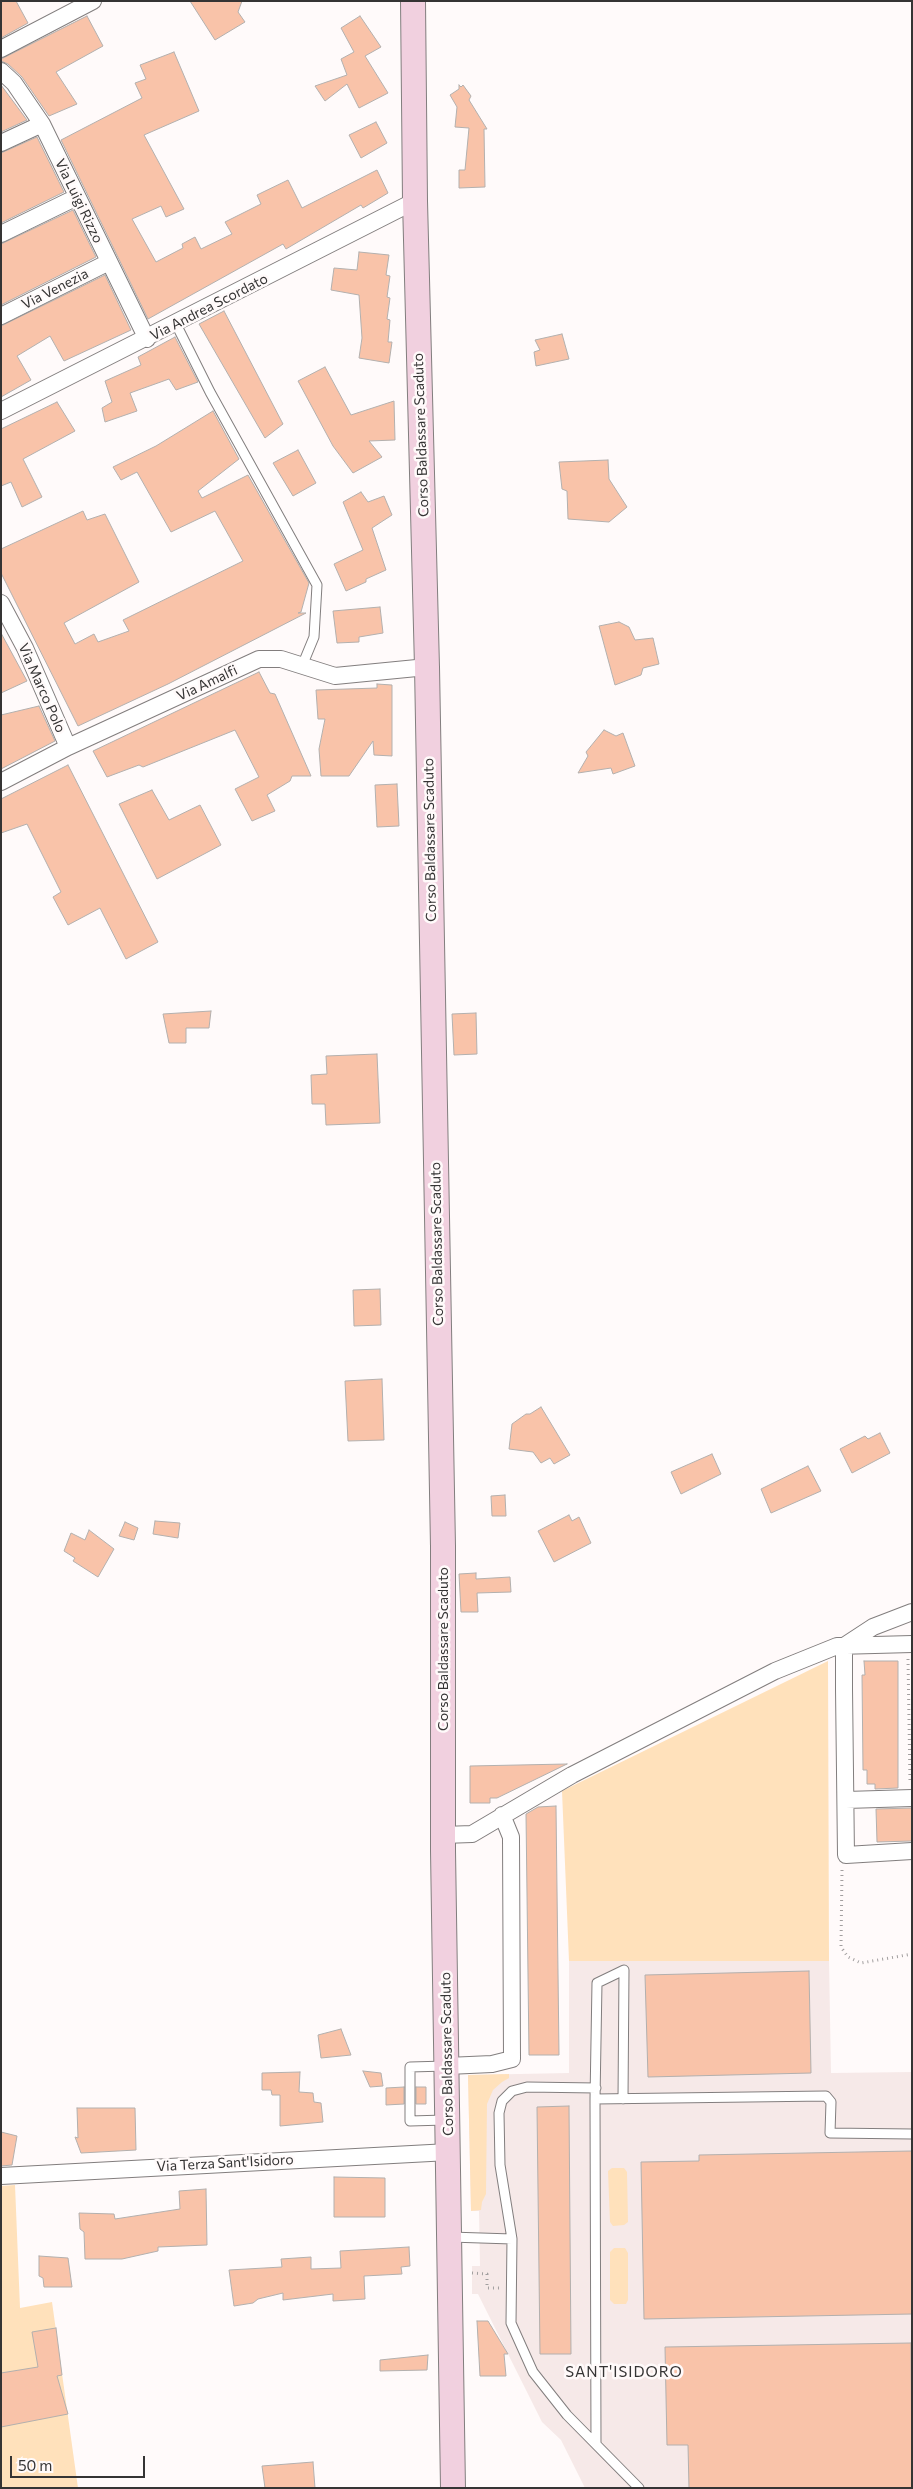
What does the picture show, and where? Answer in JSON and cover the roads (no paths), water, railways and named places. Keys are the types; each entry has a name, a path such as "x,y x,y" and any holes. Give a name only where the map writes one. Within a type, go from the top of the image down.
{"street":[{"path":"1,49 93,1"},
{"name":"Corso Baldassare Scaduto","path":"413,1 415,201 427,667 442,1526 443,1835 453,2488"},
{"name":"Via Luigi Rizzo","path":"1,71 14,83 42,124 147,339"},
{"path":"1,143 42,124"},
{"path":"1,234 77,197"},
{"name":"Via Andrea Scordato","path":"1,411 147,339 415,201"},
{"name":"Via Venezia","path":"1,316 109,262"},
{"name":"Via Marco Polo","path":"1,603 25,648 68,747"},
{"name":"Via Amalfi","path":"1,782 68,747 259,659 281,658 335,676 427,667"},
{"path":"844,1646 873,1627 912,1612"},
{"path":"443,1835 472,1834 572,1775 775,1671 837,1646 912,1644"},
{"path":"844,1646 846,1855 912,1851"},
{"path":"846,1800 911,1798"},
{"path":"447,2066 492,2064 512,2059 511,1837 502,1815"},
{"name":"Via Terza Sant'Isidoro","path":"1,2176 448,2152"}],"lane":[{"path":"176,324 215,400 317,585 314,637 302,666"},
{"path":"596,2444 595,2099 597,1983 624,1970 623,2099"},
{"path":"447,2066 410,2067 410,2121 448,2120"},
{"path":"596,2088 527,2087 512,2091 502,2101 499,2113 500,2164 512,2240 511,2323 533,2372 567,2414 639,2488"},
{"path":"595,2099 826,2096 831,2102 830,2133 912,2134"},
{"path":"450,2237 512,2240"}],"district":[{"name":"SANT'ISIDORO","path":"624,2372"}]}
